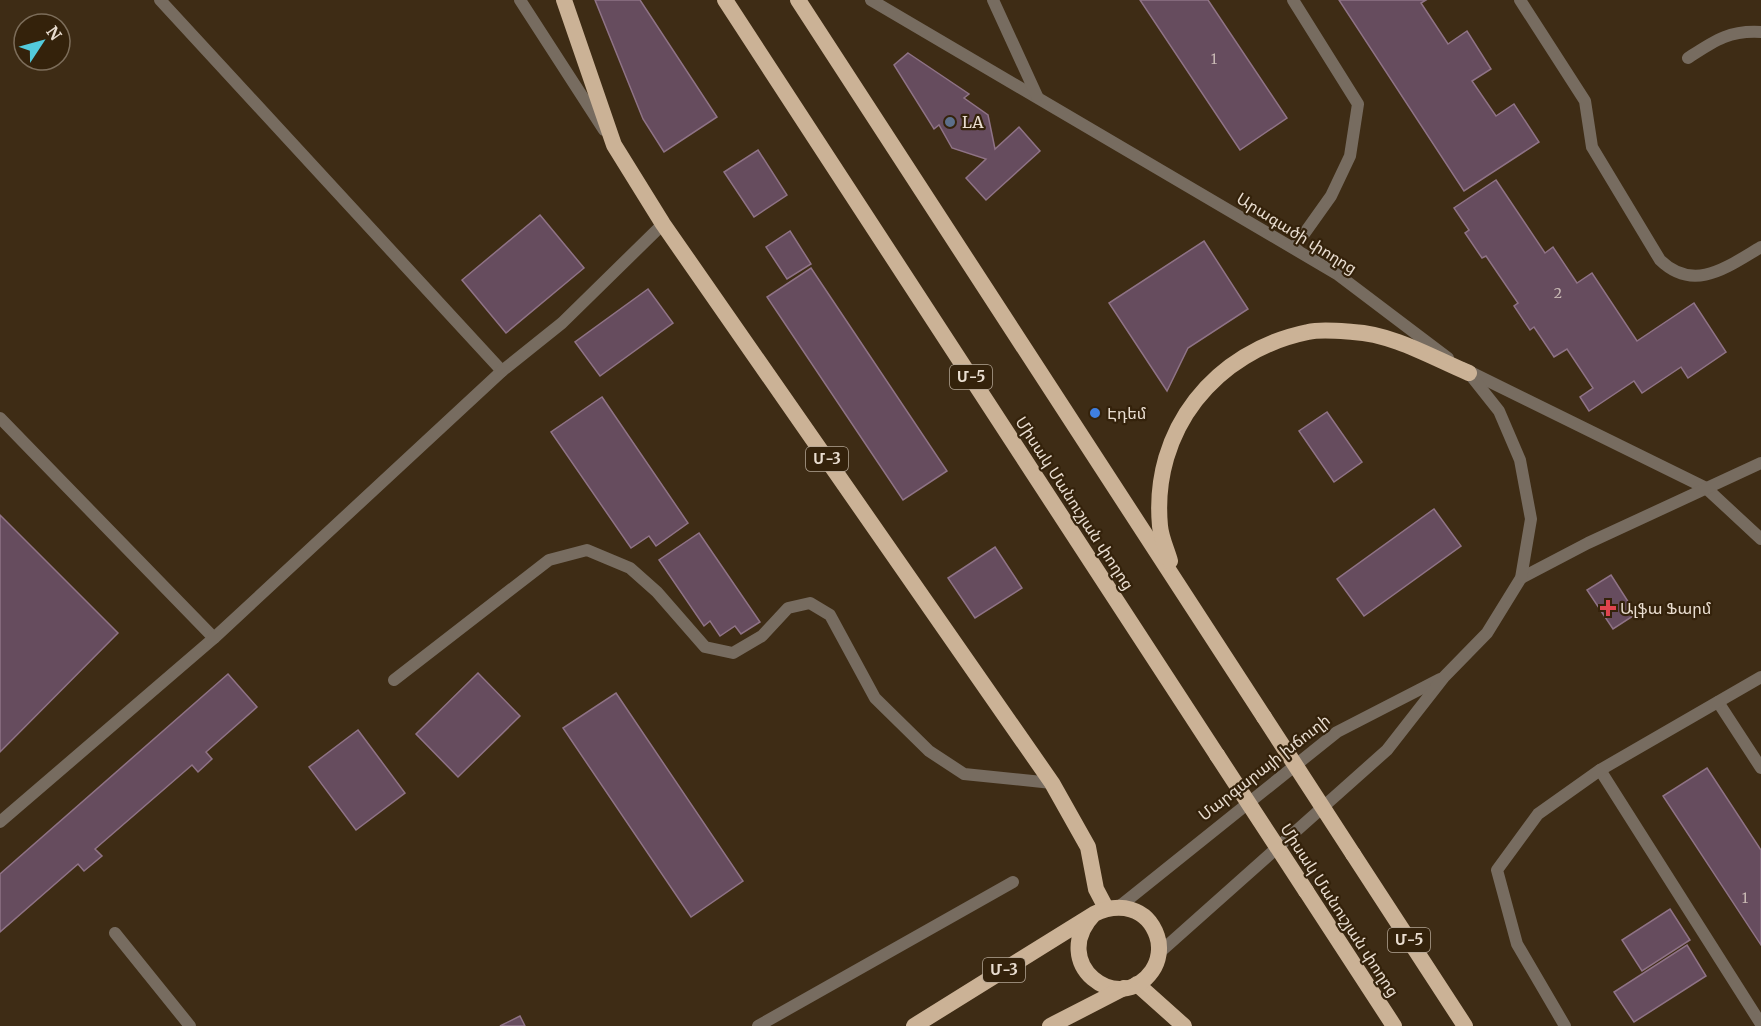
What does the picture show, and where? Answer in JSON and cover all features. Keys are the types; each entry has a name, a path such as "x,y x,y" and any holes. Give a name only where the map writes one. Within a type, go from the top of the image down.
{"highway":[{"name":"Մ-3","path":"564,0 614,145 663,224 1052,783 1088,847 1096,889 1107,909"},
{"name":"Միսակ Մանուշյան փողոց","path":"725,0 1394,1026"},
{"name":"Մ-5","path":"798,0 1465,1026"},
{"path":"1175,580 1160,527 1162,472 1180,421 1213,378 1258,347 1310,331 1356,332 1399,343 1469,373"},
{"path":"1107,909 1133,909 1145,916 1154,927 1159,952"},
{"name":"Մարգարայի խճուղի","path":"1107,909 1084,924 1077,950 1080,963 1088,975 1098,983 1111,988 1131,986"},
{"name":"Մարգարայի խճուղի","path":"914,1026 1107,909"},
{"name":"Մարգարայի խճուղի","path":"1050,1026 1148,976 1155,966 1159,952"},
{"path":"1131,986 1184,1026"}],"street":[{"path":"160,0 502,371"},
{"path":"520,0 614,145"},
{"name":"Արագածի փողոց","path":"871,0 1337,274 1469,373 1706,488 1761,539"},
{"path":"993,0 1037,96"},
{"path":"1293,0 1358,104 1350,156 1331,196 1293,248"},
{"path":"1520,0 1585,101 1592,147 1660,260 1669,269 1685,278 1700,277 1735,262 1761,247"},
{"path":"1688,58 1717,40 1740,30 1761,32"},
{"path":"0,822 214,638 502,371 562,323 663,224"},
{"name":"Մարգարայի խճուղի","path":"1159,952 1387,750 1444,677 1487,633 1521,578 1531,519 1520,460 1499,411 1469,373"},
{"path":"0,418 214,638"},
{"path":"1521,578 1588,543 1761,463"},
{"path":"394,680 549,560 587,550 630,568 657,592 705,647 733,652 762,636 788,608 810,603 830,615 875,698 929,751 964,774 1052,783"},
{"name":"Մարգարայի խճուղի","path":"1107,909 1186,851 1337,732 1444,677"},
{"path":"1565,1026 1517,944 1497,870 1538,814 1600,770 1761,677"},
{"path":"1718,702 1761,768"},
{"path":"1600,770 1761,1024"},
{"path":"758,1026 1014,882"},
{"path":"115,933 190,1026"}],"building":[{"path":"595,0 640,0 717,117 664,152 643,119"},
{"path":"1140,0 1208,0 1287,118 1240,150"},
{"path":"1339,0 1426,0 1421,3 1448,44 1467,31 1491,69 1472,81 1496,116 1514,104 1539,142 1464,191"},
{"path":"908,53 969,94 964,98 988,115 995,149 1019,127 1040,151 986,200 966,178 986,159 952,148 939,125 934,129 894,65"},
{"path":"758,150 787,195 754,217 724,172"},
{"path":"1496,180 1545,253 1553,247 1577,283 1592,273 1637,341 1694,303 1726,352 1688,378 1681,367 1642,393 1634,381 1589,411 1580,397 1593,388 1567,349 1554,357 1534,327 1530,330 1514,306 1518,303 1486,256 1482,258 1465,233 1469,230 1454,208"},
{"path":"540,215 584,268 506,333 462,280"},
{"path":"790,231 811,264 787,279 766,247"},
{"path":"1204,241 1248,309 1188,348 1167,391 1109,303"},
{"path":"811,268 947,471 903,500 767,297"},
{"path":"648,289 673,323 600,376 575,342"},
{"path":"602,397 688,523 656,546 649,536 631,548 551,432"},
{"path":"1327,412 1362,462 1334,482 1299,431"},
{"path":"1434,509 1461,546 1364,616 1337,579"},
{"path":"0,515 118,633 0,752"},
{"path":"699,533 760,622 741,634 735,626 720,636 710,621 704,626 659,560"},
{"path":"995,547 1022,588 975,618 948,578"},
{"path":"1611,575 1636,614 1613,629 1587,590"},
{"path":"478,673 520,716 458,777 416,734"},
{"path":"228,674 257,707 206,752 212,759 198,772 192,765 95,849 102,856 84,871 78,864 0,932 0,874"},
{"path":"616,693 743,881 691,917 563,728"},
{"path":"358,730 405,793 356,830 309,767"},
{"path":"1707,768 1761,850 1761,945 1663,796"},
{"path":"1670,909 1690,940 1642,971 1622,940"},
{"path":"1687,945 1706,976 1634,1022 1614,992"},
{"path":"520,1016 525,1026 500,1026"}],"place":[{"name":"LA","path":"950,122"},
{"name":"Էդեմ","path":"1095,413"},
{"name":"Ալֆա Ֆարմ","path":"1608,608"}]}
